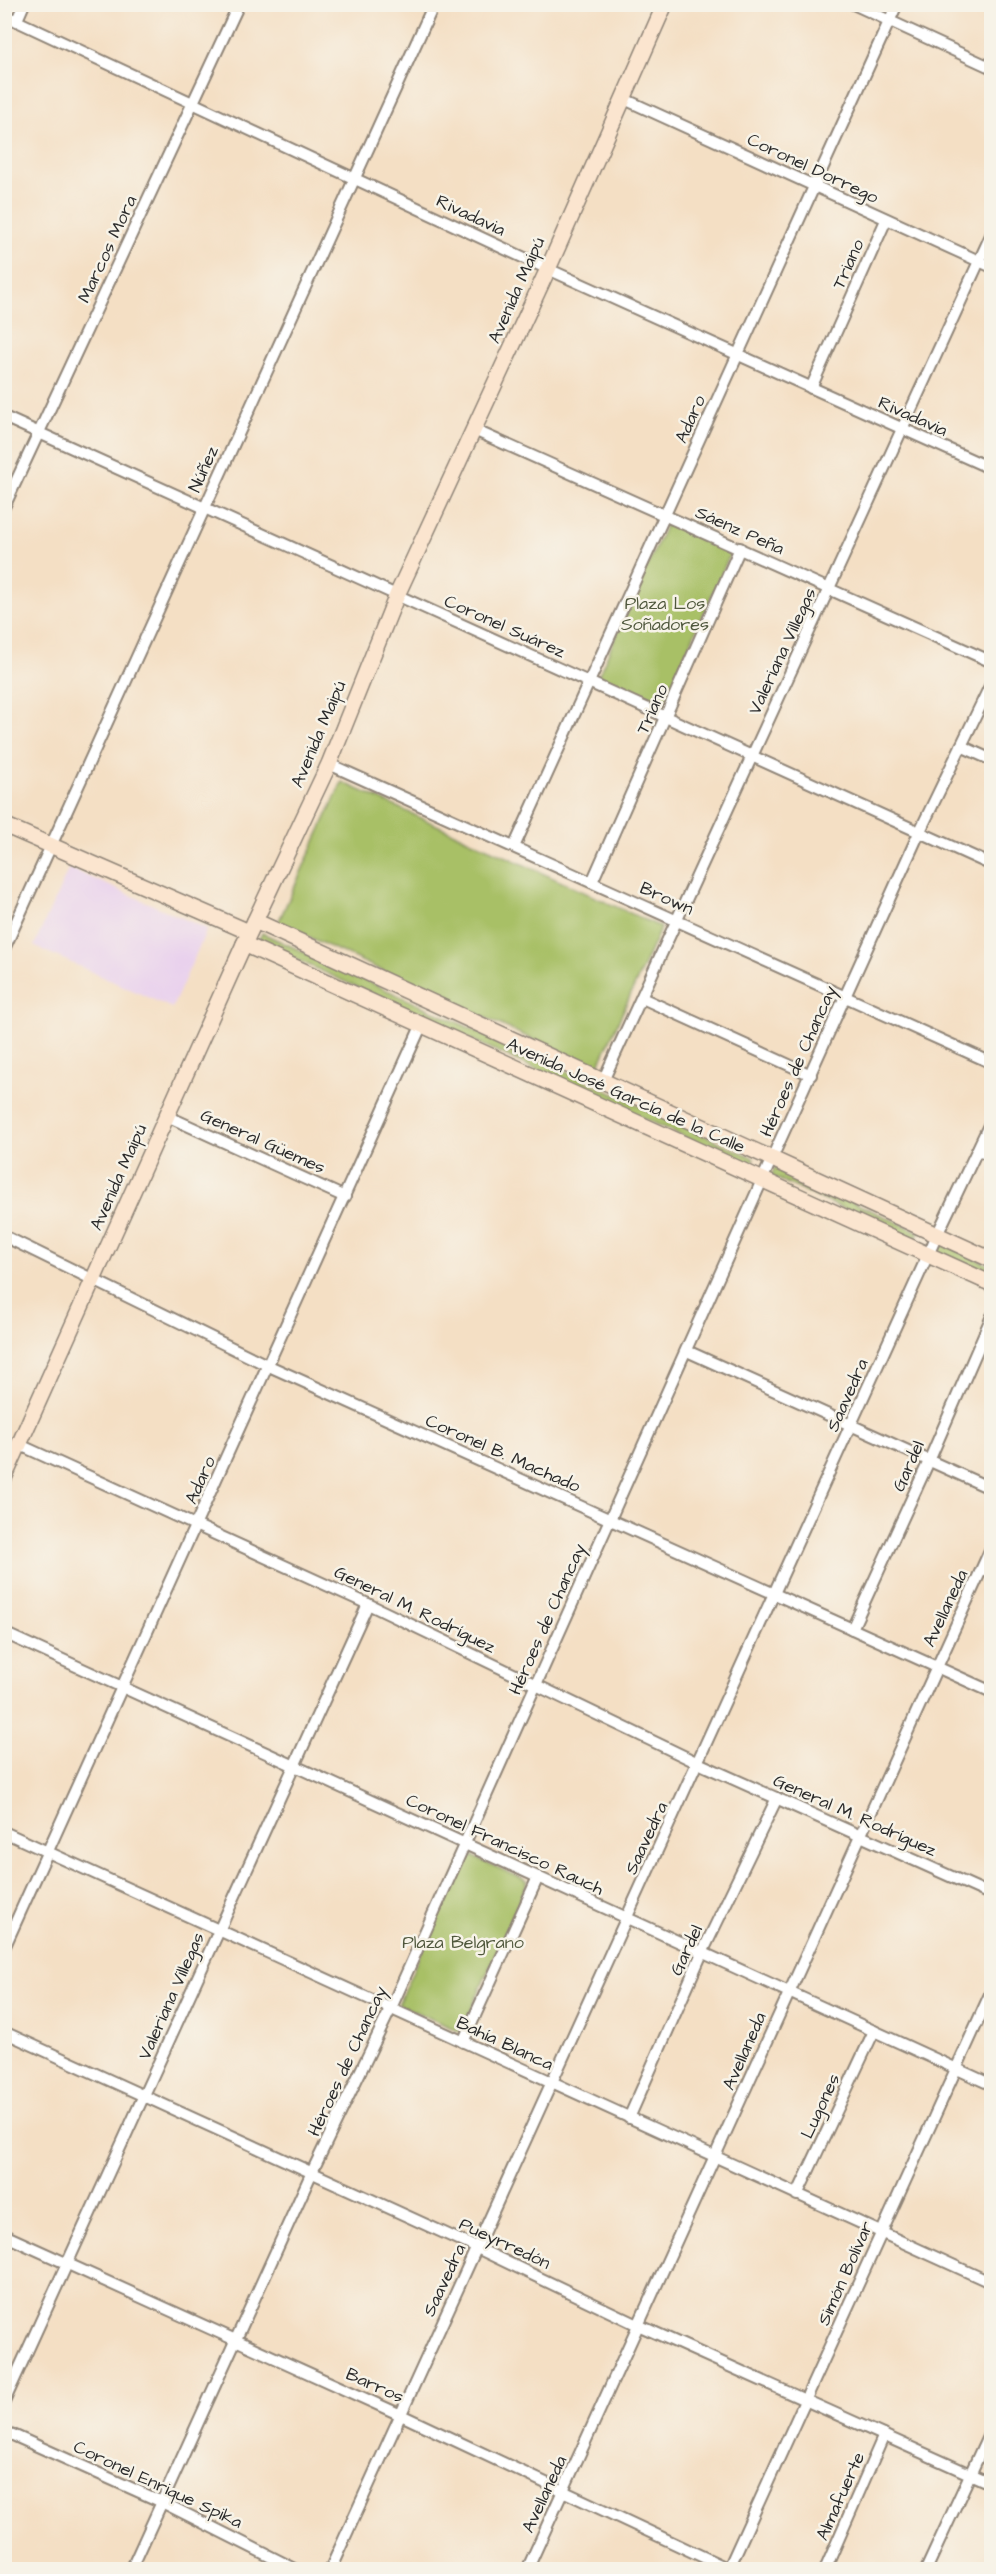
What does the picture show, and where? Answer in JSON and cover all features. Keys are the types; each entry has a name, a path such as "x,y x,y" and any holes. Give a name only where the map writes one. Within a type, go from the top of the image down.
{"main road":[{"name":"Avenida Maipú","path":"4,1478 249,932 329,764 397,595 548,269 665,4"},
{"name":"Avenida José García de la Calle","path":"4,825 602,1083 992,1260"},
{"name":"Avenida José García de la Calle","path":"249,932 422,1024 992,1284"}],"street":[{"path":"17,20 24,4"},
{"name":"Marcos Mora","path":"4,507 239,4"},
{"name":"Núñez","path":"4,949 203,507 434,4"},
{"path":"853,4 992,68"},
{"name":"Adaro","path":"513,847 897,4"},
{"name":"Rivadavia","path":"4,15 195,102 548,269 992,469"},
{"name":"Coronel Dorrego","path":"622,98 992,267"},
{"name":"Triano","path":"811,388 886,220"},
{"name":"Valeriana Villegas","path":"602,1083 992,233"},
{"name":"Coronel Suárez","path":"4,417 992,865"},
{"name":"Sáenz Peña","path":"474,430 992,662"},
{"name":"Triano","path":"592,882 740,548"},
{"name":"Héroes de Chancay","path":"131,2570 312,2172 391,2008 463,1843 919,833 992,682"},
{"path":"961,746 992,760"},
{"name":"Brown","path":"329,764 992,1062"},
{"path":"642,998 811,1075"},
{"name":"Adaro","path":"4,1948 197,1526 422,1024"},
{"name":"General Güemes","path":"167,1116 345,1197"},
{"name":"Saavedra","path":"330,2570 852,1426 928,1254 992,1119"},
{"path":"978,1150 992,1156"},
{"name":"Coronel B. Machado","path":"4,1236 269,1366 992,1692"},
{"name":"Gardel","path":"852,1629 992,1316"},
{"path":"687,1351 992,1489"},
{"name":"General M. Rodríguez","path":"20,1444 368,1604 698,1763 992,1895"},
{"name":"Avellaneda","path":"527,2570 992,1546"},
{"name":"Valeriana Villegas","path":"4,2402 368,1604"},
{"name":"Coronel Francisco Rauch","path":"4,1633 992,2085"},
{"name":"Gardel","path":"629,2118 702,1953 777,1798"},
{"name":"Bahía Blanca","path":"4,1832 992,2283"},
{"path":"463,2042 538,1877"},
{"name":"Simón Bolívar","path":"729,2569 992,1990"},
{"name":"Lugones","path":"797,2195 874,2031"},
{"name":"Pueyrredón","path":"4,2032 144,2094 638,2325 992,2484"},
{"name":"Barros","path":"4,2235 401,2415 729,2569"},
{"path":"926,2570 992,2427"},
{"name":"Coronel Enrique Spika","path":"4,2431 162,2502 297,2570"},
{"name":"Almafuerte","path":"825,2570 884,2435"}],"shaded area":[{"path":"69,868 207,929 172,1008 34,946"}],"green space":[{"name":"Plaza Los Soñadores","path":"667,522 731,552 663,705 598,676"},
{"path":"342,782 661,927 597,1069 278,923"},
{"path":"262,933 754,1158 750,1167 258,942"},
{"path":"775,1167 919,1232 915,1241 771,1176"},
{"path":"939,1242 991,1266 991,1277 935,1251"},
{"name":"Plaza Belgrano","path":"465,1853 528,1881 461,2032 398,2004"}]}
